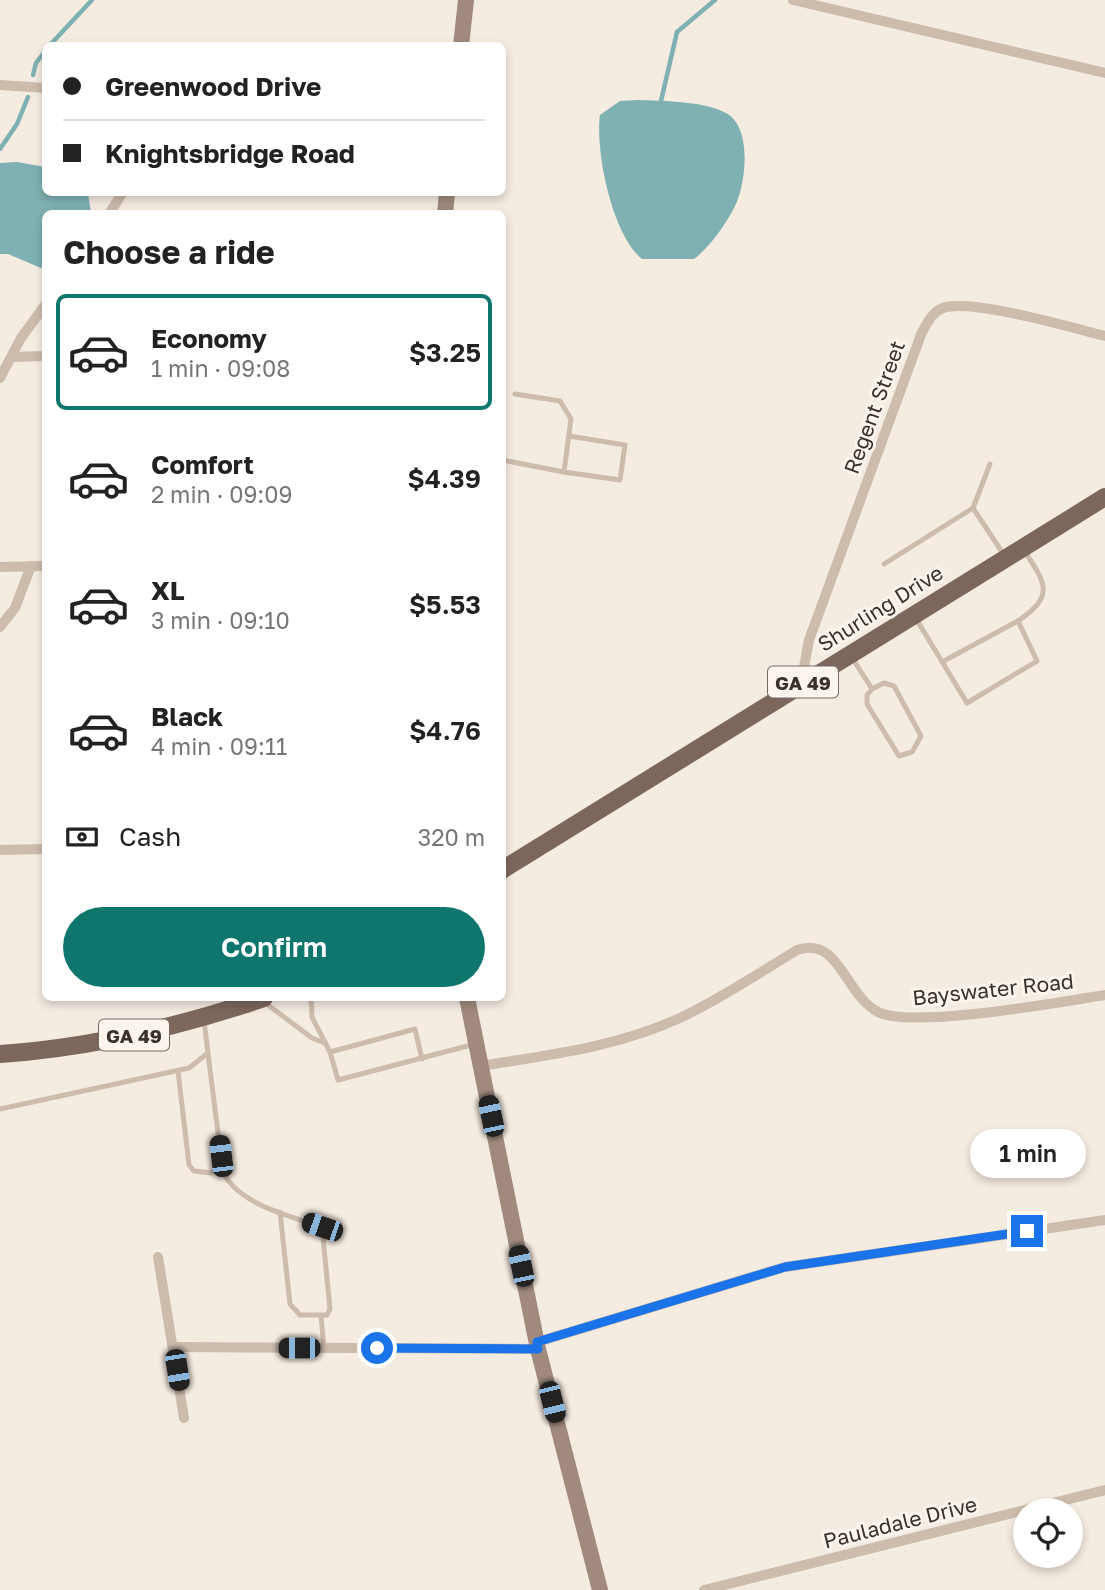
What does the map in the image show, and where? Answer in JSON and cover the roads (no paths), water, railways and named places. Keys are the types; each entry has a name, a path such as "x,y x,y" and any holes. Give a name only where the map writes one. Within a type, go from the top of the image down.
{"main road":[{"name":"Shurling Drive","path":"506,868 1105,497"},
{"name":"GA 49","path":"0,1054 62,1048 146,1033 253,1001"}],"street":[{"path":"461,42 466,0"},
{"path":"793,0 1105,73"},
{"path":"0,85 42,88"},
{"name":"Regent Street","path":"802,683 809,640 922,332 932,316 950,306 975,307 1105,335"},
{"path":"0,379 42,310"},
{"path":"12,357 42,356"},
{"path":"0,627 15,608 31,566"},
{"path":"0,567 42,566"},
{"path":"0,850 42,849"},
{"name":"Bayswater Road","path":"480,1066 586,1049 632,1036 680,1018 797,950 811,945 824,949 864,1002 879,1012 898,1018 934,1018 1105,995"},
{"path":"468,1001 537,1345 600,1590"},
{"path":"173,1347 537,1345 785,1267 1105,1220"},
{"path":"158,1257 184,1418"},
{"name":"Pauladale Drive","path":"704,1590 1105,1490"}],"lane":[{"path":"515,394 560,401 571,419 564,472"},
{"path":"506,461 620,480 625,445 569,436"},
{"path":"884,564 973,508 990,464"},
{"path":"973,508 1006,557"},
{"path":"942,662 1018,621 1035,609 1044,597 1045,585 1022,548"},
{"path":"913,614 967,703 1037,661 1018,621"},
{"path":"849,653 872,689"},
{"path":"884,683 894,686 921,736 912,752 899,756 867,704 867,695 872,689 884,683"},
{"path":"266,1001 312,1038 325,1043"},
{"path":"311,1001 312,1017 330,1052 338,1080 475,1044"},
{"path":"204,1017 220,1167 233,1189 280,1212 322,1227 330,1309 321,1316 300,1315 290,1304 280,1212"},
{"path":"330,1052 397,1037 415,1029 422,1059"},
{"path":"0,1109 178,1071 197,1064 208,1053"},
{"path":"400,1056 402,1064"},
{"path":"381,1060 383,1069"},
{"path":"363,1063 365,1073"},
{"path":"178,1071 189,1165 202,1173 211,1174 220,1167"},
{"path":"321,1316 324,1348"}],"water":[{"path":"620,101 685,103 721,110 736,123 741,133 745,159 738,198 717,235 694,259 642,259 631,247 614,212 603,170 600,115"},
{"path":"17,162 42,166 42,196 88,196 91,210 42,210 41,268 8,254 0,254 0,163"}],"waterway":[{"path":"53,42 92,0"},
{"path":"661,101 677,32 715,0"},
{"path":"33,75 36,63 42,55"},
{"path":"0,149 17,124 28,97"}]}
